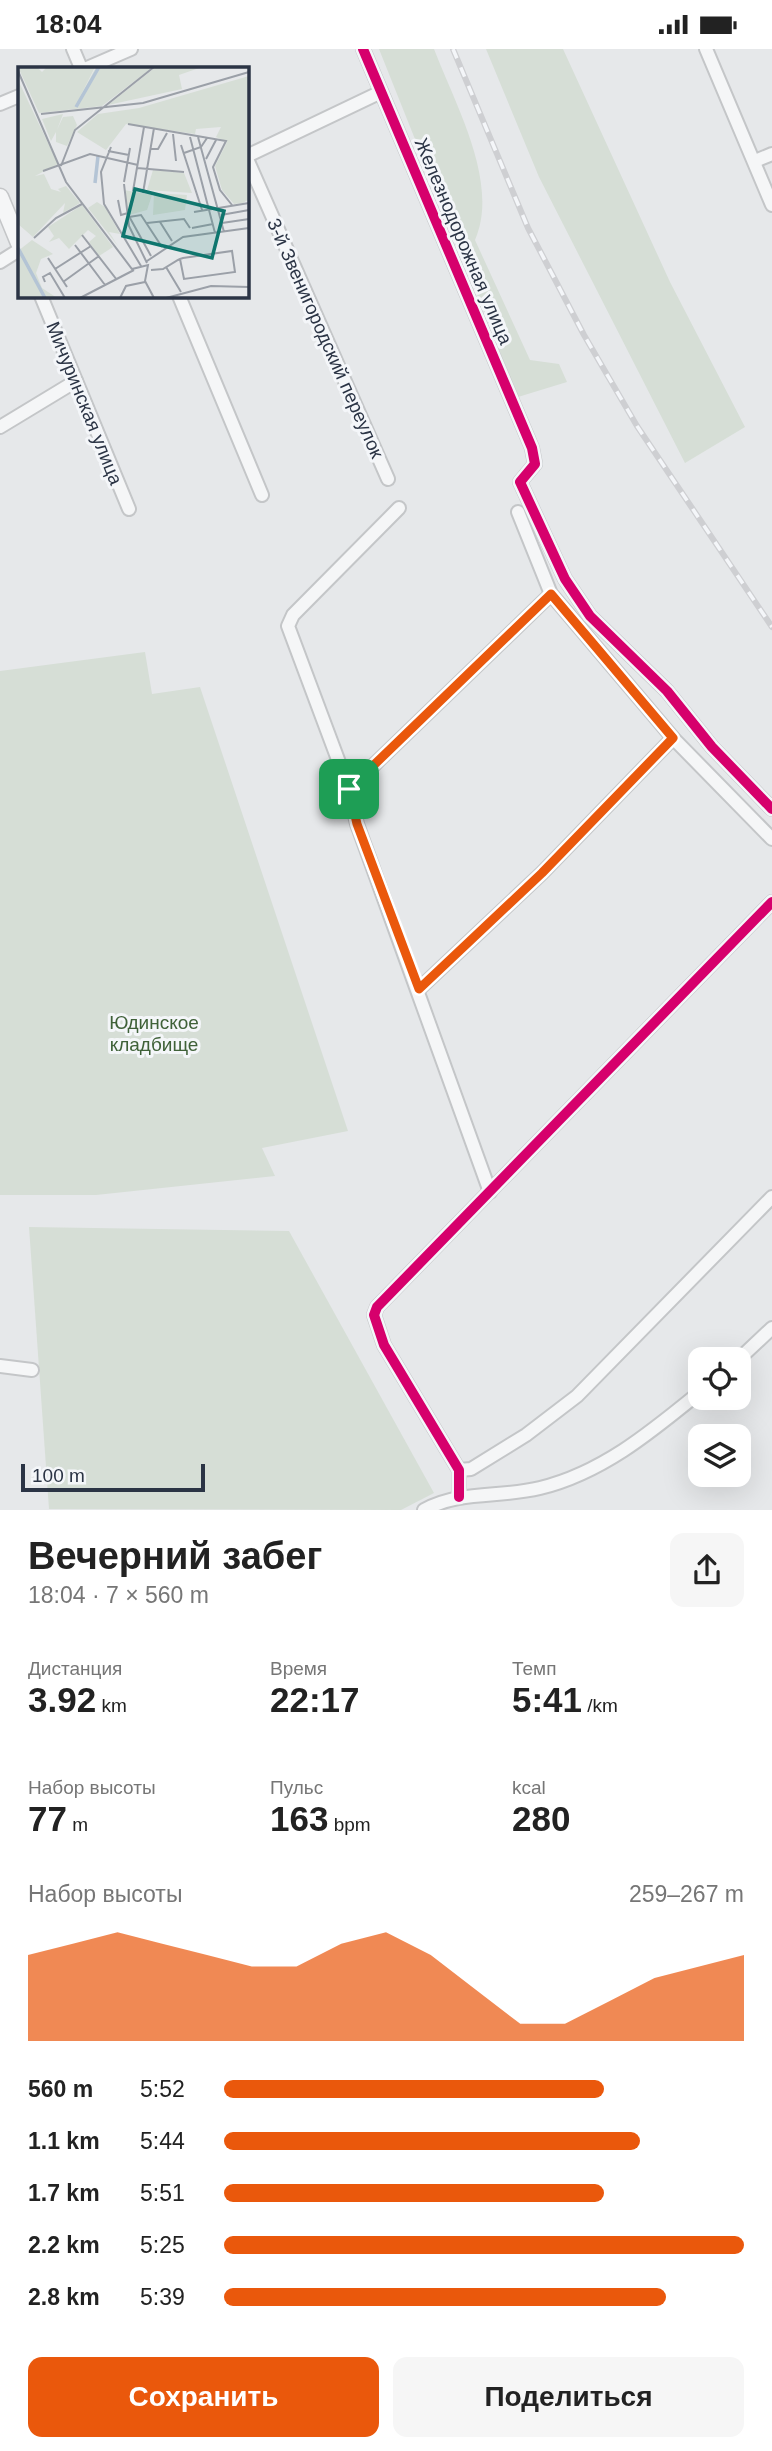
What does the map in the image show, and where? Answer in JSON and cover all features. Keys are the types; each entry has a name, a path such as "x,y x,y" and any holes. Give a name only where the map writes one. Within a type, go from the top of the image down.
{"street":[{"path":"73,49 81,67"},
{"path":"89,67 131,49"},
{"name":"Железнодорожная улица","path":"362,49 532,448 535,464 520,482 571,588 590,616 667,691 712,747 772,809"},
{"path":"706,49 772,205"},
{"path":"248,157 381,92"},
{"path":"0,104 18,96"},
{"path":"755,161 772,154"},
{"name":"3-й Звенигородский переулок","path":"248,159 388,479"},
{"path":"0,197 18,241"},
{"path":"0,262 18,251"},
{"name":"Мичуринская улица","path":"41,297 129,509"},
{"path":"179,297 262,495"},
{"path":"0,427 76,381"},
{"path":"399,508 293,615 288,626 349,789 357,824 419,989 422,1008 490,1192"},
{"path":"518,512 551,594 673,738 772,839"},
{"path":"349,789 551,594"},
{"path":"419,989 542,873 673,738"},
{"path":"459,1497 459,1470 384,1345 374,1315 377,1307 772,902"},
{"path":"459,1470 471,1469 526,1435 576,1396 772,1197"},
{"path":"751,1348 772,1328"},
{"path":"0,1366 32,1370"},
{"path":"424,1510 446,1498 510,1494 578,1475 645,1437 688,1402"}],"green space":[{"path":"379,49 434,49 463,119 479,169 481,218 475,240 530,360 559,364 567,382 518,397"},
{"path":"486,49 563,49 670,282 745,427 685,463 539,177"},
{"name":"Юдинское кладбище","path":"145,652 152,694 200,687 348,1131 262,1148 275,1176 96,1195 0,1195 0,671"},
{"path":"29,1227 289,1231 434,1493 401,1510 49,1509"}],"railway":[{"path":"453,49 528,228 584,335 637,426 772,627"}],"cycle path":[{"path":"363,49 532,448 535,464 520,482 565,579 590,616 667,691 712,747 772,809"},
{"path":"459,1497 459,1470 384,1345 374,1315 377,1307 772,902"}],"route":[{"path":"551,594 673,738 542,873 419,989 357,824 349,789 551,594"}]}
